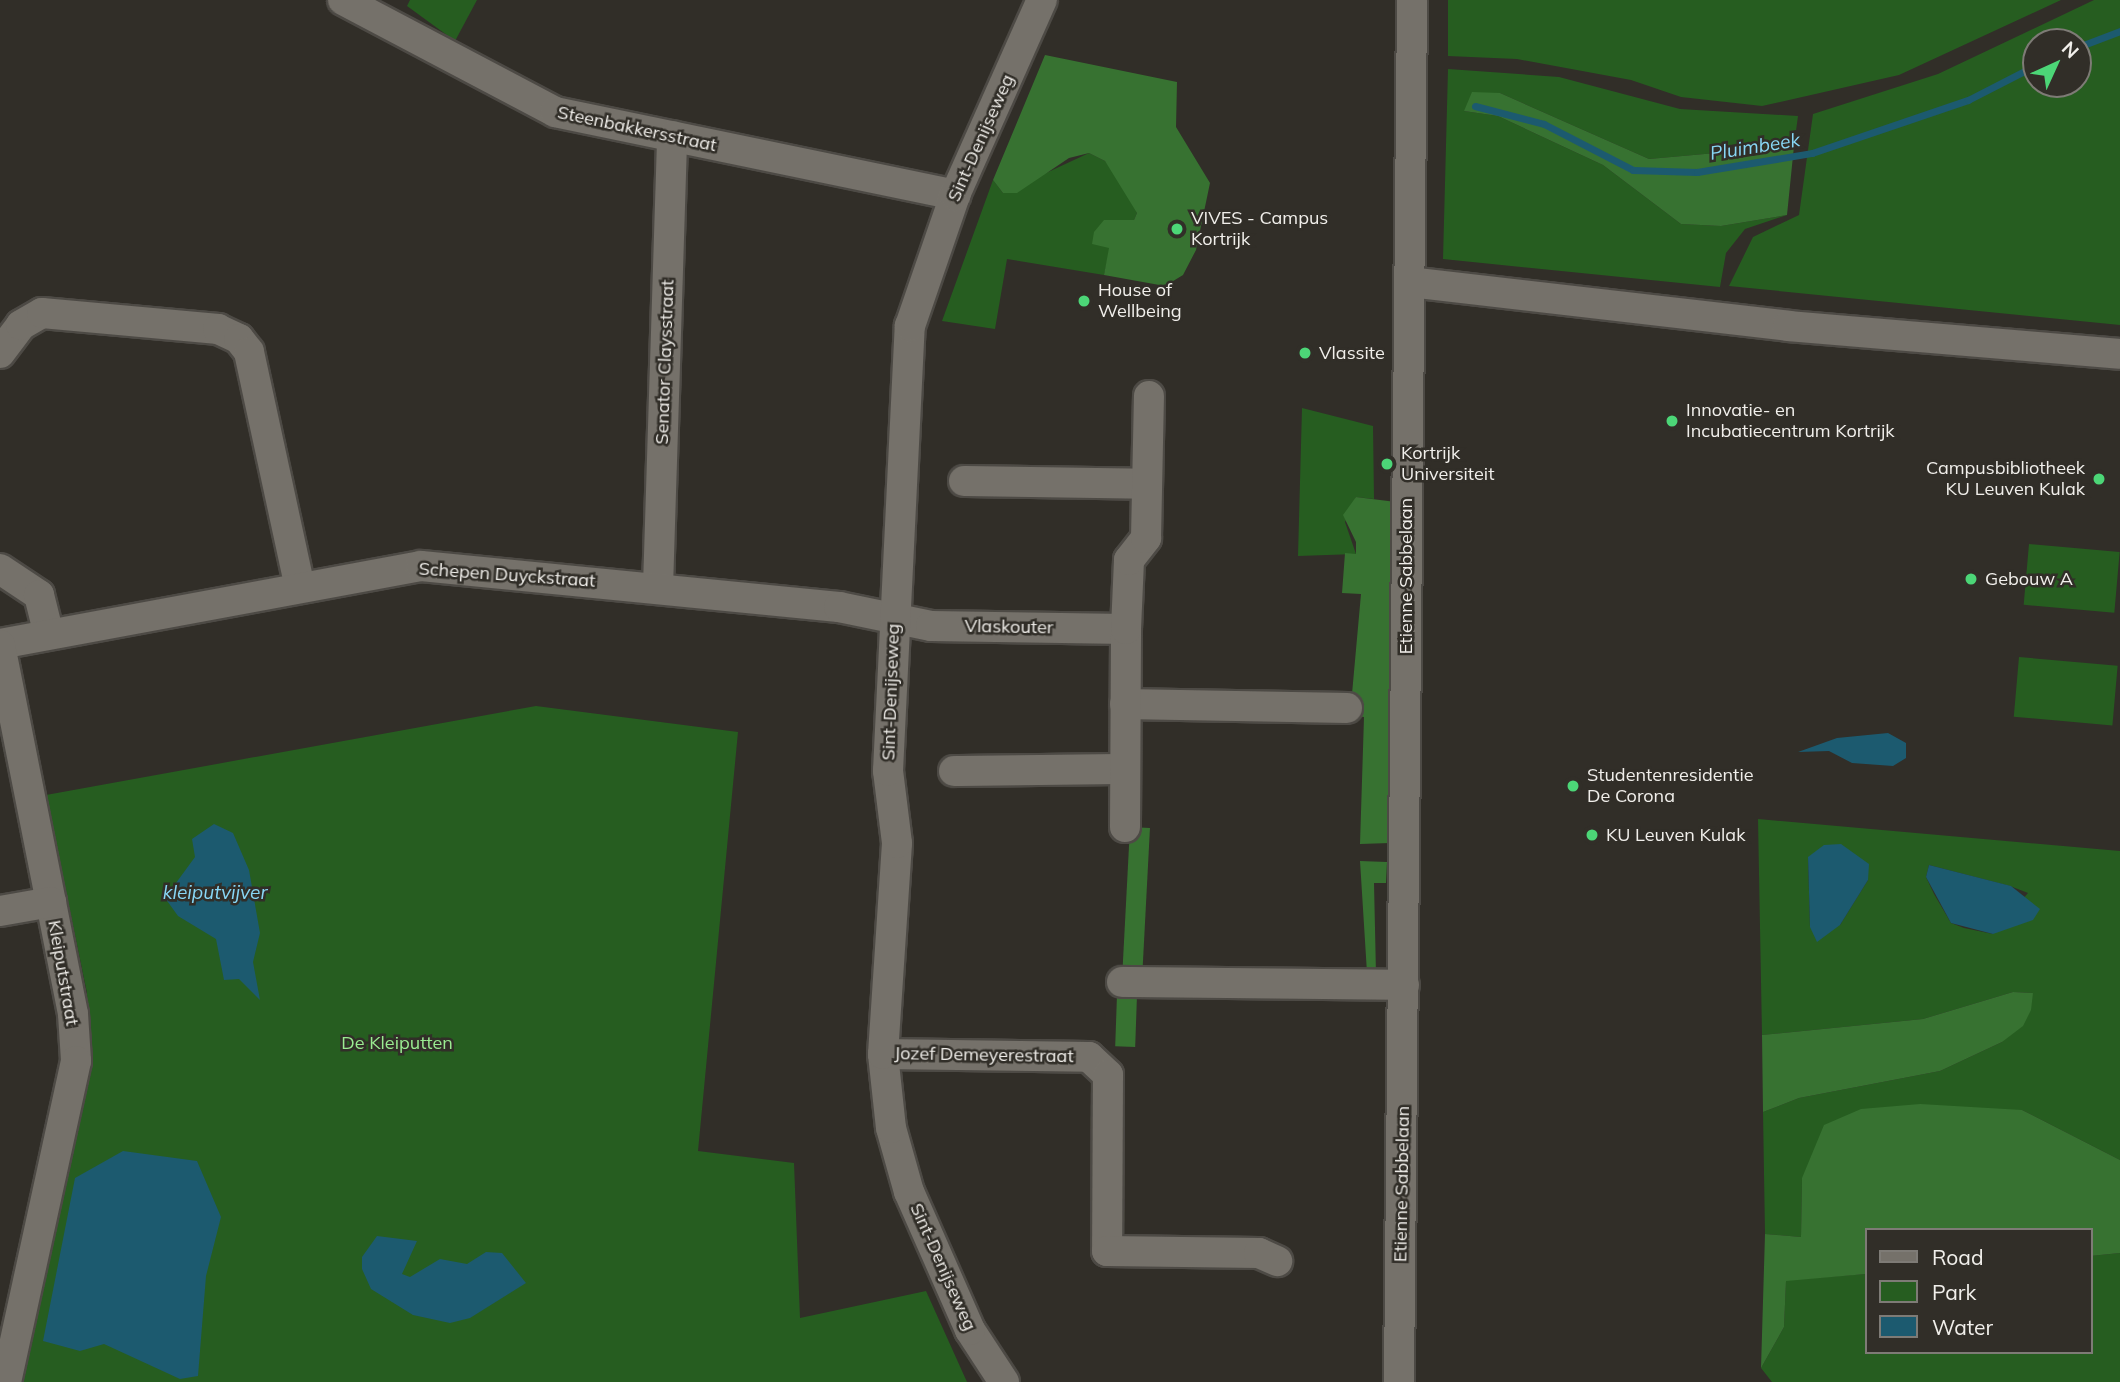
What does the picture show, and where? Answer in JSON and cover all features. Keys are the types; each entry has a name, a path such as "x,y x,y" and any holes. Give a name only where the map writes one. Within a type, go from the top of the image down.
{"street":[{"name":"Steenbakkersstraat","path":"343,0 555,112 954,195"},
{"name":"Sint-Denijseweg","path":"1004,1382 970,1330 909,1192 891,1128 883,1054 897,843 888,771 909,326 954,195 1042,0"},
{"name":"Etienne Sabbelaan","path":"1399,1382 1412,0"},
{"name":"Senator Claysstraat","path":"658,587 671,136"},
{"path":"1410,282 2035,348 2120,354"},
{"path":"0,353 21,325 42,313 218,329 239,339 249,352 300,588"},
{"path":"1125,827 1129,560 1146,538 1149,396"},
{"path":"964,481 1147,484"},
{"name":"Schepen Duyckstraat","path":"0,645 48,632 421,566 658,587 894,618"},
{"path":"0,569 39,595 48,632"},
{"name":"Vlaskouter","path":"894,618 931,626 1126,629"},
{"name":"Kleiputstraat","path":"0,645 74,1014 76,1061 6,1382"},
{"path":"1125,704 1347,708"},
{"path":"954,771 1124,769"},
{"path":"0,911 51,902"},
{"path":"1122,982 1404,985"},
{"name":"Jozef Demeyerestraat","path":"883,1054 1089,1057 1108,1075 1107,1251 1259,1253 1277,1261"},
{"path":"0,1380 6,1382"}],"green space":[{"path":"410,0 477,0 455,41 407,6"},
{"path":"1448,0 2061,0 1899,75 1762,106 1681,97 1631,80 1517,59 1448,56"},
{"path":"2094,0 2120,0 2120,325 1729,286 1753,237 1799,215 1813,114 1938,74 2022,34 2022,98 2092,98 2092,28 2035,28"},
{"path":"1045,55 1177,82 1176,127 1210,183 1196,250 1183,275 1165,286 1104,275 1109,248 1092,244 1094,232 1104,220 1134,220 1137,213 1105,161 1089,153 1069,158 1017,193 1003,193 993,180"},
{"path":"1448,69 1559,77 1680,109 1798,116 1794,146 1649,159 1500,93 1464,111 1498,116 1603,165 1681,224 1721,226 1787,215 1745,229 1726,253 1720,287 1443,259"},
{"path":"1472,92 1500,93 1649,159 1794,146 1787,215 1721,226 1681,224 1603,165 1498,116 1464,111"},
{"path":"1089,153 1105,161 1129,191 1137,213 1134,220 1116,222 1104,275 1007,259 995,329 942,321 993,180 1003,193"},
{"path":"1302,408 1373,426 1374,499 1356,497 1345,522 1356,554 1298,556"},
{"path":"1356,497 1396,502 1390,843 1360,844 1364,717 1350,716 1361,594 1342,593 1345,553 1356,554 1356,542 1343,515"},
{"path":"2029,544 2120,552 2114,613 2024,605"},
{"path":"2019,657 2118,666 2112,725 2014,717"},
{"name":"De Kleiputten","path":"536,706 738,732 698,1151 794,1163 800,1318 926,1291 967,1382 22,1382 88,1057 87,993 46,795"},
{"path":"1758,819 2120,851 2120,1160 2022,1110 1802,1178 1801,1237 1765,1234 1763,1112 1799,1098 1940,1071 2002,1042 2033,993 2013,992 1923,1019 1762,1035","holes":["1808,857 1868,880 1840,925 1810,927","1929,865 2010,886 2028,893 1993,934 1964,928 1951,923 1934,894 1926,877"]},
{"path":"1130,827 1150,828 1142,971 1123,970"},
{"path":"1360,861 1387,862 1386,883 1374,883 1376,974 1367,973"},
{"path":"2013,992 2033,993 2031,1010 2023,1026 2002,1042 1940,1071 1799,1098 1763,1112 1762,1035 1923,1019"},
{"path":"1117,994 1137,995 1135,1047 1115,1046"},
{"path":"1920,1104 2022,1110 2120,1160 2120,1253 2092,1256 2092,1228 1864,1228 1864,1274 1786,1281 1784,1327 1761,1368 1765,1234 1801,1237 1802,1178 1824,1125 1861,1109"},
{"path":"2120,1253 2120,1382 1772,1382 1761,1368 1784,1327 1786,1280 1864,1274 1864,1354 2092,1354 2092,1256"}],"water":[{"path":"1888,733 1906,743 1906,758 1893,766 1852,763 1829,751 1798,752 1837,738"},
{"name":"kleiputvijver","path":"214,824 233,833 249,870 260,933 253,962 260,1000 239,979 224,980 216,939 178,916 165,898 195,857 192,839"},
{"path":"1841,844 1869,864 1868,880 1840,925 1817,942 1810,927 1808,857 1824,845"},
{"path":"1929,865 2011,886 2040,909 2033,920 1993,934 1951,923 1926,877"},
{"path":"123,1151 197,1161 221,1217 206,1276 198,1376 180,1379 104,1344 80,1351 43,1341 75,1178"},
{"path":"377,1236 417,1241 402,1274 410,1277 440,1259 467,1264 486,1252 502,1253 526,1283 470,1318 450,1323 413,1315 371,1289 362,1269 362,1257"}],"waterway":[{"name":"Pluimbeek","path":"2092,42 2120,31"},
{"name":"Pluimbeek","path":"1475,106 1544,124 1633,170 1697,172 1812,153 1968,100 2022,72"}],"place":[{"name":"VIVES - Campus Kortrijk","path":"1177,229"},
{"name":"House of Wellbeing","path":"1084,301"},
{"name":"Vlassite","path":"1305,353"},
{"name":"Innovatie- en Incubatiecentrum Kortrijk","path":"1672,421"},
{"name":"Kortrijk Universiteit","path":"1387,464"},
{"name":"Campusbibliotheek KU Leuven Kulak","path":"2099,479"},
{"name":"Gebouw A","path":"1971,579"},
{"name":"Studentenresidentie De Corona","path":"1573,786"},
{"name":"KU Leuven Kulak","path":"1592,835"}]}
